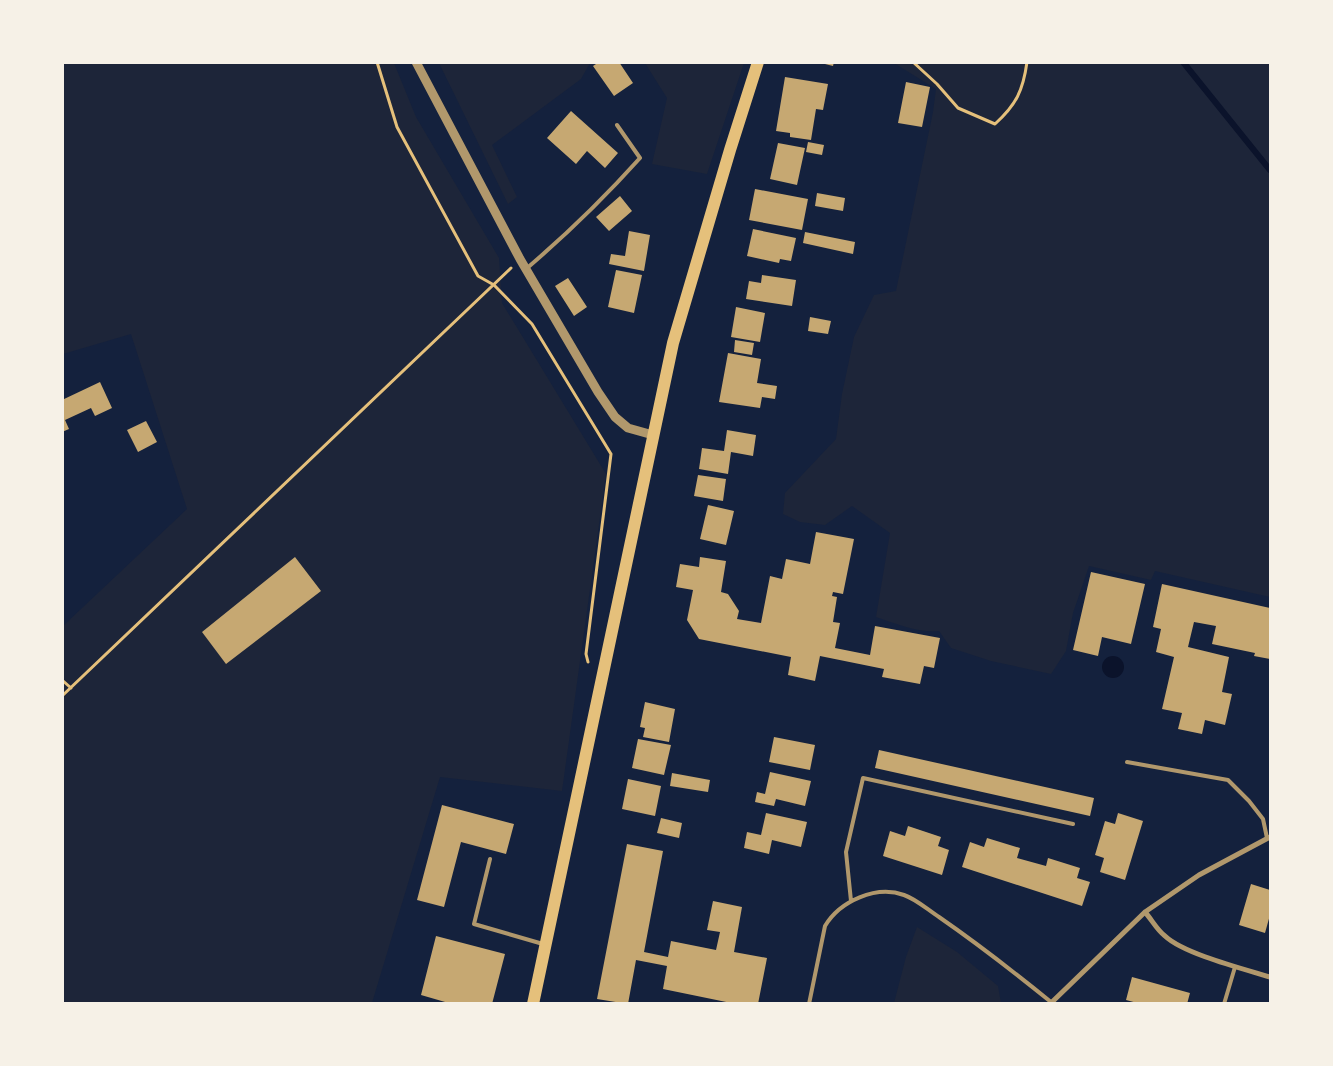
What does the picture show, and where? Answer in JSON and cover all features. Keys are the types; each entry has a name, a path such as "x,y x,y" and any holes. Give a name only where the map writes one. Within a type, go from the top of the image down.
{"main road":[{"path":"533,1004 653,435 682,311 758,62"}],"street":[{"path":"416,62 520,259 590,377 616,417 628,428 653,435"},
{"path":"1050,1003 1145,912 1199,875 1269,838"},
{"path":"1145,912 1165,937 1187,949 1235,967 1270,977"}],"lane":[{"path":"526,268 559,241 613,189 640,158 617,125"},
{"path":"1128,762 1228,780 1249,801 1263,819 1269,838"},
{"path":"852,901 846,852 863,778 1073,824"},
{"path":"490,859 474,924 545,945"},
{"path":"810,1004 825,926 831,916 852,901 882,891 905,895 981,946 1050,1003"},
{"path":"1224,1004 1235,967"}],"path":[{"path":"377,62 397,127 478,276 494,284 532,324 611,454 586,654 598,693"},
{"path":"913,62 937,84 958,108 995,124 1010,110 1024,83 1027,62"},
{"path":"62,696 520,259"},
{"path":"62,680 71,688"}],"shaded area":[{"path":"62,63 394,63 416,117 499,258 502,303 606,474 562,791 440,777 372,1003 63,1003 63,626 187,509 131,334 63,354"},
{"path":"439,63 590,63 581,79 492,145 517,197 508,204"},
{"path":"645,63 744,63 707,174 652,164 667,98"},
{"path":"894,63 1270,63 1270,597 1155,571 1151,580 1089,566 1073,613 1066,651 1051,674 991,661 951,648 939,631 915,629 876,617 890,533 852,506 825,525 800,522 783,514 785,493 836,439 842,394 854,337 874,295 896,291 933,112 936,89"},
{"path":"1113,656 1121,659 1124,667 1121,675 1113,678 1105,675 1102,667 1105,659"},
{"path":"917,927 957,952 998,986 1001,1003 894,1003 906,957"}],"building":[{"path":"599,62 619,62 633,83 614,96 593,66"},
{"path":"817,62 834,62 833,66"},
{"path":"785,77 828,84 823,110 816,109 811,140 790,137 790,133 776,131"},
{"path":"906,82 930,87 922,127 898,123"},
{"path":"571,111 618,153 605,168 587,151 576,164 547,138"},
{"path":"808,142 824,145 822,155 806,152"},
{"path":"778,143 805,148 797,185 770,179"},
{"path":"755,189 808,199 802,230 749,220"},
{"path":"817,193 845,198 843,211 815,206"},
{"path":"620,196 632,211 609,231 596,217"},
{"path":"753,229 796,238 791,261 780,259 779,263 747,256"},
{"path":"629,231 650,235 644,271 609,264 611,254 625,256"},
{"path":"805,232 855,242 853,254 803,243"},
{"path":"616,270 642,275 634,313 608,307"},
{"path":"762,275 796,280 792,306 746,299 749,281 761,283"},
{"path":"568,278 587,307 574,316 555,286"},
{"path":"736,307 765,313 760,342 731,337"},
{"path":"810,317 831,321 828,334 808,331"},
{"path":"735,340 754,343 752,355 734,352"},
{"path":"728,353 761,359 757,383 777,386 775,399 762,397 760,408 719,402"},
{"path":"100,382 112,408 95,416 91,408 65,420 69,429 62,432 62,400"},
{"path":"146,421 157,442 138,452 127,430"},
{"path":"727,430 756,435 753,456 731,452 728,474 699,469 702,448 724,451"},
{"path":"698,475 726,479 723,501 694,496"},
{"path":"708,505 734,511 726,545 700,539"},
{"path":"816,532 854,539 843,594 833,592 832,596 837,597 833,622 840,623 835,648 870,655 875,626 940,638 934,668 924,666 920,684 882,677 884,669 820,656 815,681 788,675 791,657 699,639 687,620 693,590 676,587 680,564 699,567 700,557 726,561 721,592 728,594 739,611 737,619 761,623 770,576 782,579 786,559 810,564"},
{"path":"295,557 321,591 226,664 202,632"},
{"path":"1091,572 1145,584 1131,644 1102,637 1098,656 1073,650"},
{"path":"1162,584 1270,608 1270,659 1254,656 1255,653 1212,644 1216,626 1194,622 1188,647 1229,657 1222,692 1232,694 1225,725 1205,720 1202,734 1178,729 1182,713 1162,709 1174,657 1156,652 1161,629 1153,627"},
{"path":"645,702 675,709 669,742 643,737 645,728 640,727"},
{"path":"774,737 815,745 810,770 769,762"},
{"path":"638,739 671,745 664,775 632,768"},
{"path":"879,750 1094,798 1090,816 875,768"},
{"path":"770,772 811,781 805,806 776,799 774,806 755,802 757,792 765,794"},
{"path":"672,773 710,780 708,792 670,786"},
{"path":"628,779 661,786 655,816 622,809"},
{"path":"442,805 514,824 506,854 461,842 444,907 417,900"},
{"path":"766,813 807,822 801,847 772,840 769,854 744,848 747,832 761,835"},
{"path":"1118,813 1143,821 1125,880 1100,872 1104,858 1095,855 1105,821 1115,824"},
{"path":"661,818 682,823 679,838 657,833"},
{"path":"908,826 941,837 938,846 949,850 942,875 883,856 890,831 905,836"},
{"path":"987,838 1020,848 1017,858 1046,866 1048,858 1080,868 1077,878 1090,882 1082,906 962,867 970,842 984,847"},
{"path":"627,844 663,851 644,952 668,957 671,941 716,950 720,932 707,930 713,901 742,907 734,952 767,958 758,1004 736,1004 663,989 667,966 636,960 628,1004 597,999"},
{"path":"1251,884 1270,890 1270,915 1265,933 1239,925"},
{"path":"436,936 505,954 492,1004 452,1004 421,995"},
{"path":"1132,977 1190,993 1187,1004 1141,1004 1126,1000"}],"waterway":[{"path":"1183,62 1270,170"}]}
